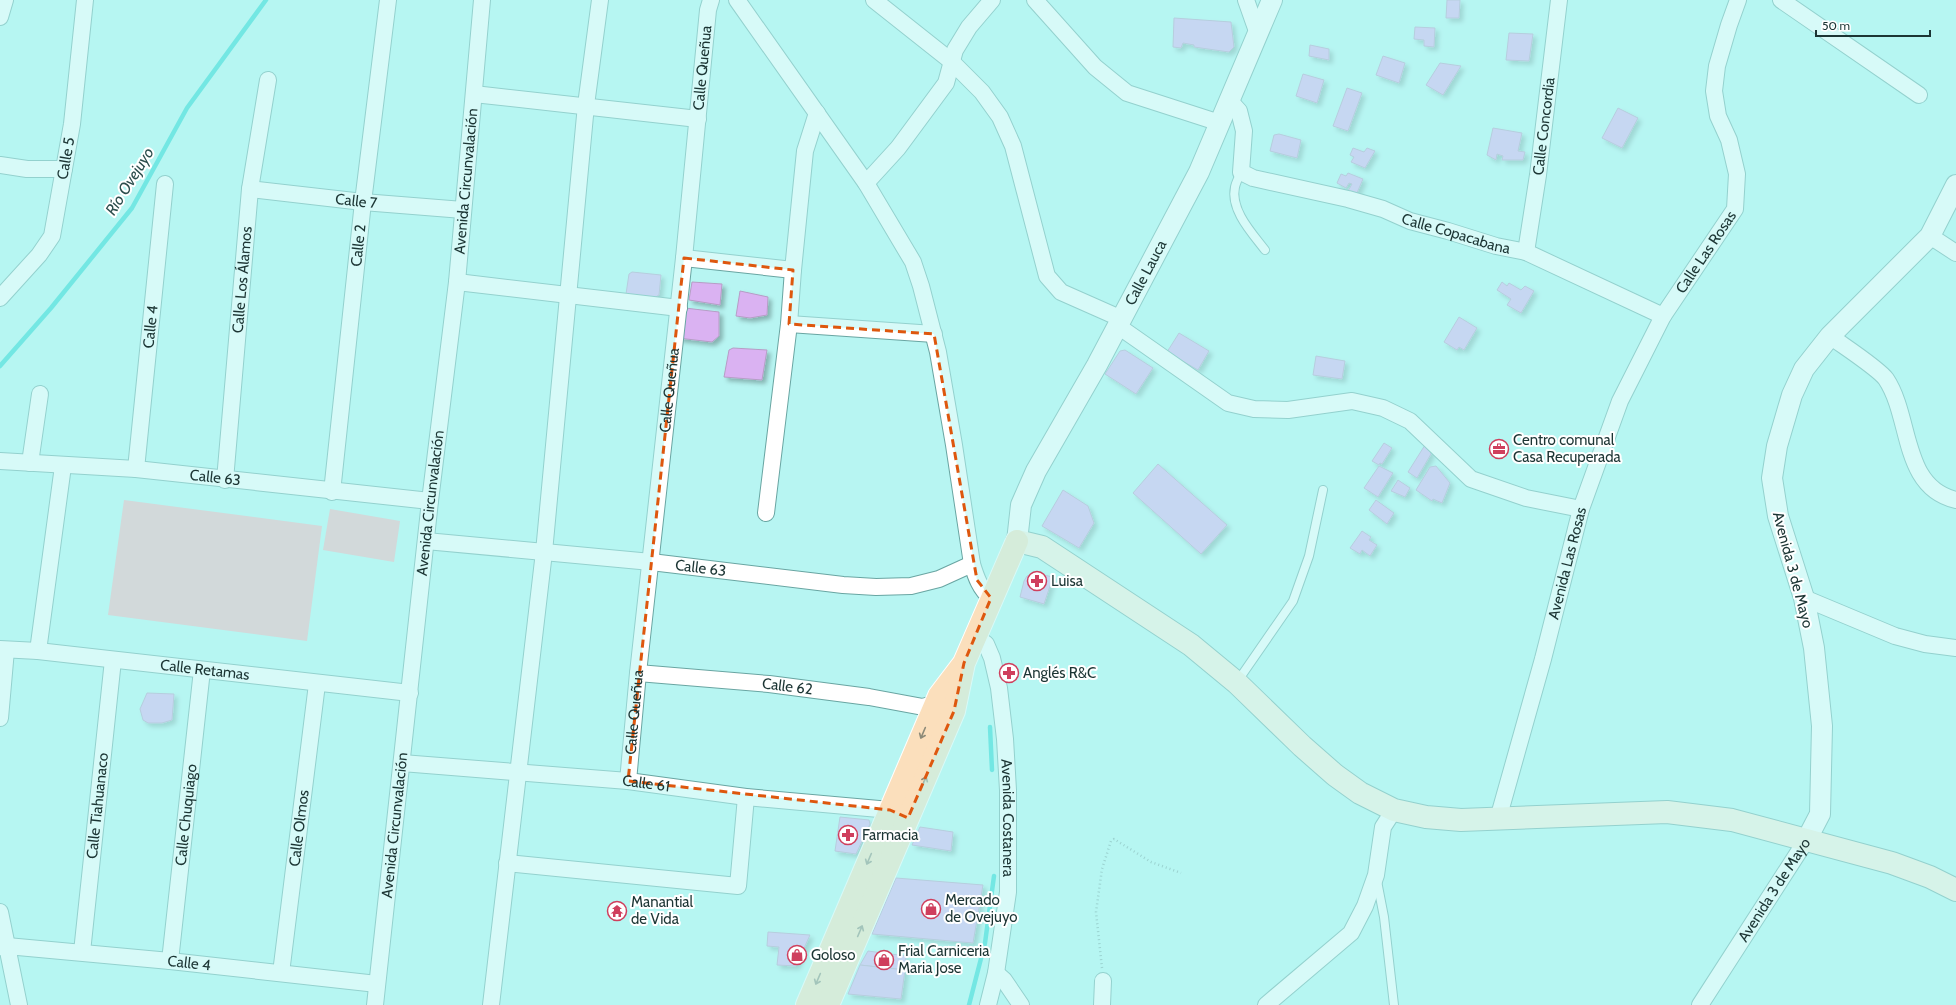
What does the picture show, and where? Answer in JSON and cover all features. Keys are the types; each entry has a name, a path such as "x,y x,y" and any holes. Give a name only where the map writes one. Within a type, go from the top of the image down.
{"main road":[{"path":"807,1005 899,814 991,598 1017,541 1042,547 1191,645 1236,683 1302,746 1335,775 1360,793 1394,810 1426,817 1461,820 1667,812 1732,820 1892,863 1930,876 1956,890"},
{"path":"828,1005 899,814"}],"street":[{"path":"0,17 6,0"},
{"name":"Calle 5","path":"0,298 39,255 52,236 72,124 85,0"},
{"name":"Calle 2","path":"332,492 363,202 388,0"},
{"name":"Avenida Circunvalación","path":"375,1005 430,501 457,282 482,0"},
{"path":"492,1005 544,552 586,105 600,0"},
{"name":"Calle Queñua","path":"628,781 638,673 679,308 708,10 711,0"},
{"path":"737,0 866,183 912,262 934,334 954,445 972,564 977,580 984,593 991,598"},
{"path":"874,0 951,61 982,92 1000,117 1013,146 1047,276 1061,292 1120,323 1228,404 1254,409 1288,410 1352,402 1383,408 1410,421 1471,479 1526,498 1581,509"},
{"path":"866,183 898,148 946,83 955,50 969,27 992,0"},
{"path":"1035,0 1095,68 1127,93 1220,123"},
{"path":"1246,0 1258,34"},
{"name":"Calle Lauca","path":"1017,541 1021,505 1036,471 1120,323 1199,172 1272,0"},
{"name":"Calle Concordia","path":"1526,252 1538,175 1559,0"},
{"name":"Calle Las Rosas","path":"1663,316 1735,209 1737,174 1729,140 1718,116 1714,91 1717,66 1738,0"},
{"path":"1781,0 1919,95"},
{"name":"Calle Los Álamos","path":"225,480 250,189 268,80"},
{"path":"474,94 586,105 698,119"},
{"path":"1229,100 1239,111 1244,132 1241,147 1241,172"},
{"path":"766,513 789,324 792,270 805,151 817,113"},
{"path":"0,165 27,169 64,169"},
{"name":"Calle Copacabana","path":"1241,172 1253,178 1369,205 1383,209 1410,222 1448,231 1496,246 1526,252 1663,316"},
{"name":"Calle 4","path":"136,469 165,184"},
{"name":"Avenida 3 de Mayo","path":"1700,1005 1807,839 1820,814 1822,726 1814,648 1804,598 1778,516 1772,478 1777,446 1792,395 1804,369 1830,336 1930,236 1956,185"},
{"name":"Calle 7","path":"250,189 363,202 463,210"},
{"path":"1930,236 1956,253"},
{"path":"684,258 792,270"},
{"path":"457,282 679,308"},
{"name":"Avenida Las Rosas","path":"1498,819 1543,659 1581,509 1620,401 1663,316"},
{"path":"789,324 934,334"},
{"path":"1830,336 1885,378 1898,405 1919,474 1931,489 1946,498 1956,500"},
{"path":"30,463 40,394"},
{"name":"Calle 63","path":"0,461 63,466 136,469 332,492 430,501"},
{"path":"38,651 63,466"},
{"name":"Calle 63","path":"426,541 651,562 843,585 876,587 911,586 939,579 972,564"},
{"path":"1804,598 1895,636 1925,644 1956,648"},
{"name":"Avenida Costanera","path":"975,636 986,644 992,658 999,688 1006,739 1008,790 1008,892 996,973 988,1005"},
{"path":"0,718 3,649"},
{"name":"Calle Retamas","path":"3,649 38,651 317,684 410,693"},
{"name":"Calle Tiahuanaco","path":"82,952 113,660"},
{"name":"Calle Chuquiago","path":"170,961 202,670"},
{"name":"Calle 62","path":"638,673 769,684 868,697 924,707 945,707"},
{"name":"Calle Olmos","path":"281,973 317,684"},
{"name":"Calle 61","path":"402,763 628,781 746,797 899,814"},
{"path":"508,863 738,886 746,797"},
{"path":"1266,1005 1351,933 1365,906 1376,875 1383,827 1394,810"},
{"path":"0,912 3,947 19,1005"},
{"name":"Calle 4","path":"3,947 82,952 377,984"},
{"path":"996,973 1004,980 1021,1005"},
{"path":"1102,1005 1103,981"}],"lane":[{"path":"1241,172 1235,187 1236,205 1246,225 1265,250"},
{"path":"1236,683 1293,601 1309,556 1322,490"},
{"path":"1376,875 1384,917 1394,1005"}],"path":[{"path":"1103,981 1096,912 1102,869 1111,841 1114,839 1151,862 1180,873"}],"highlighted area":[{"path":"684,258 793,270 789,324 934,334 977,580 991,598 964,663 954,711 908,818 890,810 628,781"}],"shaded area":[{"path":"124,500 322,526 307,641 108,615"},
{"path":"330,509 400,521 394,562 323,550"}],"building":[{"path":"1447,0 1460,0 1459,18 1446,18"},
{"path":"1174,18 1231,22 1234,47 1229,52 1194,47 1194,45 1183,43 1181,48 1173,47"},
{"path":"1415,27 1435,28 1434,47 1424,46 1424,40 1414,39"},
{"path":"1509,33 1533,34 1529,61 1506,60"},
{"path":"1310,45 1329,49 1329,60 1309,56"},
{"path":"1383,56 1405,63 1399,83 1376,75"},
{"path":"1440,63 1461,66 1443,95 1426,85"},
{"path":"1303,74 1324,80 1317,103 1296,96"},
{"path":"1347,88 1362,93 1348,131 1333,126"},
{"path":"1618,108 1638,118 1622,148 1602,138"},
{"path":"1493,128 1522,133 1518,151 1525,152 1523,160 1502,160 1503,156 1497,154 1496,160 1487,155"},
{"path":"1279,134 1301,140 1297,158 1270,151 1274,135"},
{"path":"1353,148 1364,152 1367,148 1375,151 1365,168 1351,162 1354,157 1350,155"},
{"path":"1348,173 1363,179 1356,195 1348,191 1352,184 1349,183 1346,188 1337,183 1341,174 1346,176"},
{"path":"632,272 661,275 659,295 654,298 626,294 629,274"},
{"path":"692,282 722,284 720,305 689,300"},
{"path":"1502,282 1507,286 1509,283 1521,290 1525,286 1534,291 1521,313 1507,305 1511,299 1497,290"},
{"path":"740,291 768,297 767,315 750,318 736,316"},
{"path":"685,308 719,312 719,336 712,342 678,338"},
{"path":"1459,317 1477,328 1464,350 1459,347 1457,350 1444,342"},
{"path":"1179,333 1209,351 1198,370 1167,352"},
{"path":"733,348 767,350 762,380 724,377 729,350"},
{"path":"1125,350 1153,368 1136,394 1105,374 1120,351"},
{"path":"1316,356 1345,361 1342,379 1313,375"},
{"path":"1384,443 1392,448 1382,464 1380,463 1379,465 1372,461"},
{"path":"1425,445 1430,449 1431,454 1417,478 1408,472"},
{"path":"1158,464 1227,525 1201,554 1133,493"},
{"path":"1379,466 1393,473 1378,497 1364,488"},
{"path":"1436,466 1450,483 1442,503 1433,499 1432,501 1416,490 1430,467"},
{"path":"1398,480 1410,488 1405,497 1391,491"},
{"path":"1063,490 1088,506 1094,523 1079,548 1042,526"},
{"path":"1376,500 1394,513 1387,524 1369,510"},
{"path":"1362,531 1371,537 1369,540 1377,545 1370,556 1362,550 1360,554 1350,548"},
{"path":"1034,573 1053,577 1044,604 1020,597 1024,581 1027,576"},
{"path":"147,693 174,694 172,720 162,723 148,723 143,720 140,709"},
{"path":"840,817 869,820 870,824 856,854 835,851"},
{"path":"920,827 953,832 951,851 912,845"},
{"name":"Mercado de Ovejuyo","path":"896,878 983,885 973,943 872,934"},
{"path":"768,932 810,935 796,966 777,965 779,947 767,946"},
{"name":"Frial Carniceria Maria Jose","path":"868,951 906,956 905,970 860,965"},
{"path":"860,965 905,970 901,999 848,994"}],"waterway":[{"name":"Río Ovejuyo","path":"0,366 51,308 132,208 187,108 266,0"},
{"path":"990,727 992,770"},
{"path":"969,1005 985,943 994,876"}],"place":[{"name":"Centro comunal Casa Recuperada","path":"1499,449"},
{"name":"Luisa","path":"1037,581"},
{"name":"Anglés R&C","path":"1009,673"},
{"name":"Farmacia","path":"848,835"},
{"name":"Mercado de Ovejuyo","path":"931,909"},
{"name":"Manantial de Vida","path":"617,911"},
{"name":"Goloso","path":"797,955"},
{"name":"Frial Carniceria Maria Jose","path":"884,960"}]}
